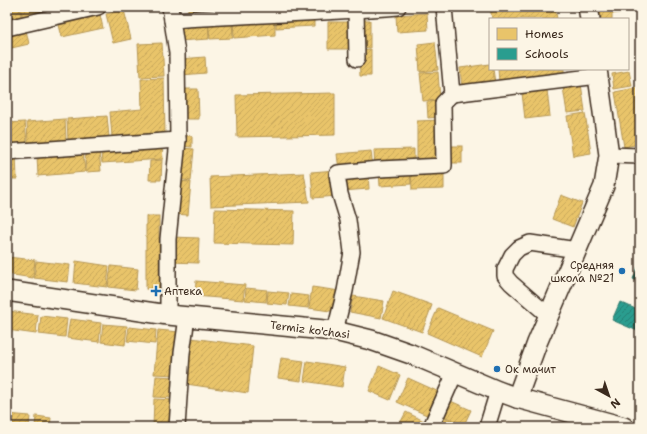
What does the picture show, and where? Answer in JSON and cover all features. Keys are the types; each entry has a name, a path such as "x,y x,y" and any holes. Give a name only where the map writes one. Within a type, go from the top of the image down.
{"main road":[{"path":"588,7 590,18"},
{"path":"517,398 576,250 604,186 609,155 597,72"},
{"name":"Termiz ko'chasi","path":"7,291 168,315 335,331 371,340 411,354 517,398 624,427"}],"street":[{"path":"7,28 98,7"},
{"path":"168,315 168,239 178,140 177,53 171,14 239,16 398,7"},
{"path":"444,7 452,94"},
{"path":"356,10 357,60"},
{"path":"335,331 345,291 352,252 348,220 340,194 338,173 379,169 444,166 443,103 452,94 597,72"},
{"path":"7,152 178,140"},
{"path":"609,155 640,156"},
{"path":"549,316 510,283 505,276 505,269 512,255 519,248 530,243 576,250"},
{"path":"177,427 182,353 187,317"},
{"path":"431,427 456,373"},
{"path":"487,427 498,391"}],"building: Homes":[{"path":"7,7 19,7 22,19 7,23"},
{"path":"20,7 62,7 63,9 23,19"},
{"path":"188,7 202,7 202,11 188,12"},
{"path":"203,7 231,7 231,10 203,11"},
{"path":"490,7 555,7 557,18 492,18"},
{"path":"600,7 639,7 640,9 612,14 612,18 601,18"},
{"path":"124,10 131,39 113,43 106,14"},
{"path":"427,13 428,30 397,32 396,15"},
{"path":"100,15 103,28 62,37 59,25"},
{"path":"314,16 314,26 276,28 276,17"},
{"path":"275,17 275,35 234,38 233,19"},
{"path":"232,19 233,38 210,39 208,21"},
{"path":"360,20 370,20 370,48 360,47"},
{"path":"208,21 209,39 178,41 177,23"},
{"path":"328,22 354,22 355,49 328,49"},
{"path":"26,30 29,44 7,49 7,35"},
{"path":"435,42 438,70 420,72 418,44"},
{"path":"162,43 164,76 140,77 138,44"},
{"path":"371,49 371,76 360,76 359,50"},
{"path":"205,57 206,73 181,75 180,59"},
{"path":"489,64 489,70 493,70 495,83 462,87 460,68"},
{"path":"498,70 564,70 564,72 499,81"},
{"path":"629,71 632,86 614,89 612,74"},
{"path":"438,72 440,100 423,101 420,73"},
{"path":"164,78 165,135 112,137 110,112 142,109 141,79"},
{"path":"581,84 585,111 567,113 563,87"},
{"path":"640,87 640,144 624,147 615,92"},
{"path":"180,89 198,89 199,119 181,119"},
{"path":"547,90 550,116 525,119 522,93"},
{"path":"335,93 335,135 237,137 236,95"},
{"path":"440,101 441,117 428,118 427,102"},
{"path":"585,113 591,153 573,156 567,116"},
{"path":"107,116 109,137 68,140 67,119"},
{"path":"65,119 66,140 28,143 27,122"},
{"path":"440,120 441,165 417,166 417,121"},
{"path":"25,122 27,143 7,144 7,123"},
{"path":"181,135 192,136 192,147 181,146"},
{"path":"446,146 462,146 462,163 446,163"},
{"path":"162,148 163,159 102,163 101,152"},
{"path":"181,148 194,149 191,181 177,179"},
{"path":"414,149 414,166 375,168 374,150"},
{"path":"99,151 101,171 86,172 85,152"},
{"path":"371,151 373,168 339,170 337,154"},
{"path":"83,152 85,172 38,176 37,156"},
{"path":"16,154 17,179 7,179 7,155"},
{"path":"162,160 161,180 149,180 150,161"},
{"path":"444,169 444,189 412,190 411,170"},
{"path":"336,170 337,196 313,198 311,172"},
{"path":"410,170 411,184 380,186 379,171"},
{"path":"368,172 369,189 342,191 341,174"},
{"path":"304,173 309,202 211,206 210,177"},
{"path":"178,181 191,182 188,215 174,214"},
{"path":"561,195 582,203 573,227 552,219"},
{"path":"215,209 294,211 293,245 214,243"},
{"path":"146,216 159,216 159,289 146,289"},
{"path":"172,237 199,238 198,263 171,262"},
{"path":"7,257 35,260 33,278 7,274"},
{"path":"36,261 70,265 68,282 34,278"},
{"path":"76,261 109,266 107,287 74,283"},
{"path":"111,266 138,269 136,290 108,287"},
{"path":"196,281 245,285 243,300 195,296"},
{"path":"312,287 340,291 337,312 309,308"},
{"path":"246,288 267,290 266,302 245,300"},
{"path":"268,291 289,293 287,305 267,303"},
{"path":"393,291 432,305 422,332 383,318"},
{"path":"291,294 309,296 308,308 289,306"},
{"path":"353,296 384,301 381,318 350,312"},
{"path":"438,308 493,331 482,357 427,333"},
{"path":"8,311 38,315 36,334 7,330"},
{"path":"41,316 67,319 65,337 39,334"},
{"path":"70,319 101,323 99,342 67,338"},
{"path":"103,324 127,326 125,345 101,342"},
{"path":"129,327 156,330 155,344 127,341"},
{"path":"158,330 179,332 176,375 154,374"},
{"path":"191,338 253,346 248,393 186,384"},
{"path":"281,358 304,361 301,381 278,378"},
{"path":"307,361 345,367 342,387 304,381"},
{"path":"379,366 400,375 390,400 369,391"},
{"path":"156,376 175,377 173,398 154,397"},
{"path":"408,378 439,392 429,416 397,402"},
{"path":"154,399 173,400 172,427 153,427"},
{"path":"446,399 471,410 464,425 439,414"},
{"path":"406,412 426,422 424,427 398,427"},
{"path":"7,414 30,416 29,427 7,427"},
{"path":"439,415 464,426 464,427 433,427"},
{"path":"36,416 51,418 50,427 35,427"}],"building: Schools":[{"path":"640,263 640,282 633,279"},
{"path":"620,302 640,311 640,332 612,320"}],"place":[{"name":"Средняя школа №21","path":"622,271"},
{"name":"Аптека","path":"156,291"},
{"name":"Ок мачит","path":"497,369"}]}
